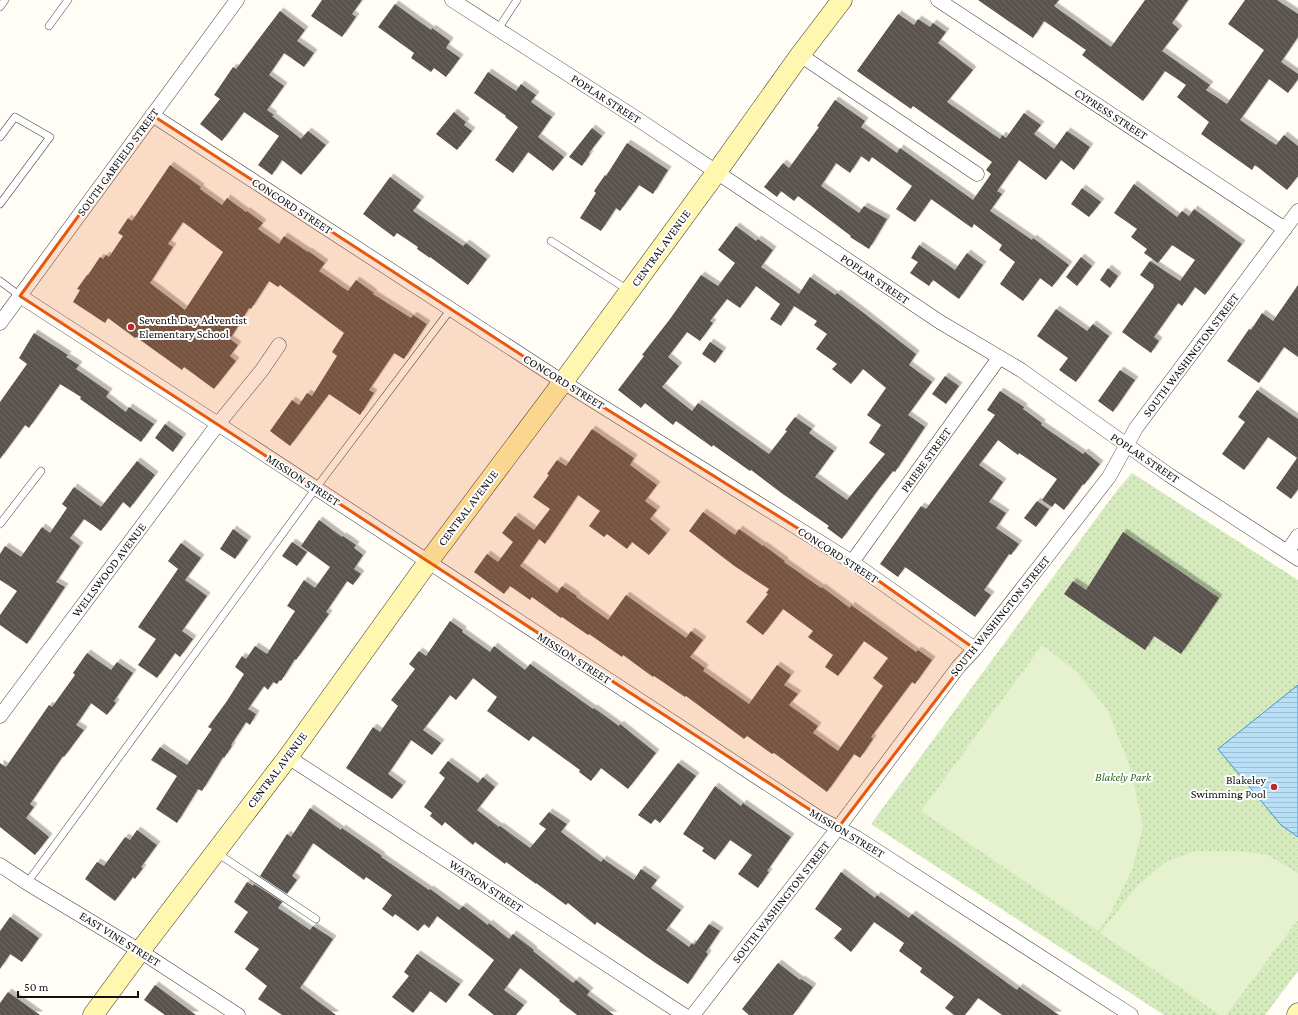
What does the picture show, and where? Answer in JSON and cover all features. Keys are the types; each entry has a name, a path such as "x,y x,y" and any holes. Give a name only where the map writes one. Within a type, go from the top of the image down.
{"street":[{"name":"SOUTH GARFIELD STREET","path":"0,323 237,0"},
{"name":"POPLAR STREET","path":"452,0 636,118 933,318 1021,370 1127,446 1292,556"},
{"name":"CENTRAL AVENUE","path":"93,1015 288,757 428,562 563,382 716,173 800,55 842,0"},
{"name":"CYPRESS STREET","path":"938,0 1285,229"},
{"path":"800,55 977,174"},
{"name":"CONCORD STREET","path":"152,115 563,382 852,562 975,649"},
{"name":"SOUTH WASHINGTON STREET","path":"694,1015 838,828 959,666 975,649 1109,477 1136,428 1298,211"},
{"name":"MISSION STREET","path":"20,296 815,815 857,838 1131,1015"},
{"name":"WELLSWOOD AVENUE","path":"0,716 218,424 262,370 279,345"},
{"name":"PRIEBE STREET","path":"852,562 999,358"},
{"path":"1292,556 1298,536"},
{"name":"WATSON STREET","path":"288,757 684,1015"},
{"name":"EAST VINE STREET","path":"0,865 27,883 140,951 238,1015"}],"lane":[{"path":"0,7 6,0"},
{"path":"49,26 68,0"},
{"path":"498,29 517,0"},
{"path":"0,137 16,117 50,137 0,204"},
{"path":"551,241 630,291"},
{"path":"0,281 20,296"},
{"path":"27,883 316,488 451,309"},
{"path":"0,524 41,471"},
{"path":"215,852 316,918"}],"highlighted area":[{"path":"152,115 563,382 852,562 975,649 838,828 20,296"}],"green space":[{"name":"Blakely Park","path":"1132,473 1298,580 1298,971 1265,1015 1164,1015 871,824 1118,489"},
{"path":"1042,645 1077,672 1108,711 1130,767 1143,826 1132,870 1109,916 1098,931 921,811"},
{"path":"1195,851 1238,851 1268,855 1298,873 1298,920 1226,1015 1220,1015 1100,933 1138,885 1166,862"}],"water":[{"name":"Blakeley Swimming Pool","path":"1298,685 1298,837 1281,825 1218,749"}],"building":[{"path":"322,0 362,0 352,14 356,17 342,37 311,16"},
{"path":"978,0 1059,0 1054,6 1111,47 1145,0 1188,0 1172,23 1179,29 1162,51 1210,85 1206,90 1227,104 1264,50 1228,24 1245,0 1277,0 1298,14 1298,37 1281,62 1298,74 1298,79 1288,93 1269,79 1240,120 1276,145 1284,135 1298,146 1298,176 1287,190 1255,165 1252,170 1201,134 1209,122 1177,97 1186,85 1165,71 1143,101 1082,55 1086,50 1044,21 1033,38"},
{"path":"395,4 431,30 432,28 450,41 446,48 460,58 446,77 434,68 431,72 411,58 414,53 378,27"},
{"path":"280,11 305,30 297,41 314,53 304,67 284,53 269,75 284,86 267,110 274,115 272,116 301,139 308,131 326,145 301,175 282,160 272,175 258,165 279,136 244,112 222,141 200,124 220,99 214,95 233,67 236,69"},
{"path":"898,14 914,25 918,19 930,27 933,23 946,32 938,43 973,70 947,102 1000,139 1002,135 1006,138 1024,113 1041,125 1034,134 1054,149 1067,131 1090,147 1074,170 1061,160 1046,180 1019,160 997,191 1002,194 990,211 1032,240 1033,238 1069,265 1052,287 1040,278 1023,301 1000,284 1015,262 999,250 1002,245 974,224 972,228 931,199 915,222 896,209 912,186 872,157 869,162 861,156 850,173 836,163 821,186 859,213 864,206 887,219 869,249 850,237 851,236 798,196 794,201 781,191 777,197 764,187 783,163 789,168 819,127 817,126 835,100 865,121 861,127 897,153 900,148 973,200 991,174 986,170 992,162 913,106 911,109 857,71"},
{"path":"488,72 516,91 521,84 536,95 531,102 552,117 538,137 564,157 553,171 528,152 513,173 495,160 518,127 505,117 506,116 474,93"},
{"path":"454,112 466,122 464,125 472,131 457,150 436,134"},
{"path":"592,128 602,136 589,153 590,154 582,166 569,157"},
{"path":"627,143 668,170 653,194 639,185 620,211 616,208 601,231 580,218 596,193 594,191 605,175 606,176"},
{"path":"170,165 201,187 200,189 222,205 227,198 246,212 247,211 263,223 258,229 279,244 284,236 325,263 319,271 348,291 356,280 374,293 373,294 411,318 413,315 427,324 404,359 394,353 369,390 374,393 360,415 329,394 290,446 270,431 292,400 299,405 307,393 312,396 337,356 332,352 344,333 280,285 278,287 269,281 251,309 249,308 230,339 238,345 230,356 236,361 214,389 184,367 182,370 108,318 105,323 73,302 80,290 77,289 100,257 103,259 106,255 109,257 123,236 118,233 128,218 132,221","holes":["183,222 223,252 185,310 150,283 173,247 168,244"]},
{"path":"390,177 421,200 413,211 463,246 466,243 487,259 468,285 417,249 418,247 397,233 394,237 363,214"},
{"path":"1134,184 1177,217 1182,211 1189,216 1194,209 1242,244 1205,295 1195,287 1182,306 1178,303 1154,337 1159,341 1151,353 1122,332 1154,287 1154,285 1140,275 1150,261 1180,281 1195,260 1172,245 1158,263 1144,253 1147,249 1131,237 1137,229 1114,213"},
{"path":"1082,188 1101,202 1089,217 1071,204"},
{"path":"736,226 756,241 758,239 773,250 761,267 799,294 810,277 835,295 837,293 916,354 909,365 932,382 908,415 925,427 895,472 893,471 842,539 827,528 829,526 751,470 750,471 713,445 712,447 676,421 673,425 645,403 641,408 618,390 701,275 718,286 735,263 718,250","holes":["756,286 780,304 770,319 781,326 794,306 817,321 814,325 827,334 816,349 837,364 832,369 851,384 863,369 886,388 867,415 881,425 869,443 885,454 847,500 815,477 834,451 809,433 812,429 795,417 785,430 787,431 769,454 698,403 692,411 662,387 679,366 668,357 687,332 700,341 713,323 710,321 727,299 740,308"]},
{"path":"919,245 955,270 967,253 983,265 959,299 933,280 929,286 910,273 918,262 911,258"},
{"path":"1081,257 1092,266 1077,286 1066,277"},
{"path":"1108,268 1118,276 1110,288 1100,280"},
{"path":"1298,285 1298,357 1284,347 1259,383 1227,361 1262,313 1273,321"},
{"path":"1056,309 1087,331 1093,324 1109,336 1076,382 1059,370 1068,358 1037,336"},
{"path":"34,333 68,355 66,357 79,365 76,369 109,392 106,397 126,412 129,407 154,424 141,442 80,399 81,397 60,384 29,428 25,425 0,459 0,402 27,364 19,358"},
{"path":"710,342 723,351 715,363 702,354"},
{"path":"1120,370 1135,380 1113,412 1098,401"},
{"path":"945,376 959,386 946,404 932,394"},
{"path":"1257,390 1298,419 1298,489 1291,499 1276,488 1297,458 1268,437 1244,470 1222,454 1245,422 1238,417"},
{"path":"1000,391 1024,407 1023,409 1042,423 1041,425 1083,454 1085,452 1100,464 1064,510 1055,503 1052,507 1042,500 1057,479 1019,453 1018,455 998,440 979,465 1003,482 989,502 1006,513 996,528 1019,544 1011,555 1009,554 984,590 991,595 975,617 905,567 898,577 880,564 921,506 926,509 995,415 987,410"},
{"path":"165,424 183,437 173,452 155,438"},
{"path":"592,429 634,458 630,465 657,485 645,501 657,510 650,519 667,533 649,555 632,542 627,549 607,534 604,537 589,526 600,511 578,495 545,544 539,539 520,566 557,593 562,586 608,620 626,595 686,638 691,631 703,640 690,657 705,668 703,671 749,704 777,665 791,675 784,685 798,694 789,705 818,726 813,733 838,751 883,686 873,678 888,658 864,641 838,676 825,667 833,655 808,637 813,631 783,609 763,635 746,622 768,594 766,593 769,589 733,565 689,531 703,512 735,535 739,529 850,608 851,605 916,652 918,650 932,660 915,684 912,682 871,737 873,739 860,758 854,754 827,792 774,753 772,754 747,736 744,739 686,696 685,697 654,676 653,677 623,655 622,657 589,634 588,635 562,617 561,618 532,597 530,600 510,586 504,594 474,572 487,554 498,562 513,542 502,533 515,516 534,530 550,509 533,497 549,475 547,474 557,460 566,466"},
{"path":"137,461 155,475 130,508 123,502 101,531 84,519 70,538 80,546 56,582 65,587 27,644 0,625 0,615 17,591 0,580 0,554 5,546 21,557 42,527 50,533 67,508 62,504 74,487 101,507"},
{"path":"1037,501 1049,509 1036,527 1024,518"},
{"path":"319,520 342,537 343,536 356,545 354,548 363,555 354,569 361,574 353,585 347,581 326,612 329,614 296,660 295,659 281,681 280,680 277,684 273,682 268,690 264,686 248,709 256,714 250,725 246,722 202,791 198,789 177,823 156,809 177,776 151,760 160,747 187,765 212,729 208,727 244,674 235,667 242,656 246,659 255,646 267,654 295,611 287,606 304,580 315,588 330,567 301,546"},
{"path":"233,529 248,540 235,559 220,549"},
{"path":"1123,532 1219,598 1181,654 1154,636 1145,650 1064,594 1073,581 1086,590"},
{"path":"292,542 307,552 297,566 282,556"},
{"path":"181,543 201,558 185,580 207,596 182,631 193,639 180,657 175,653 157,678 138,665 156,639 138,627 178,569 168,561"},
{"path":"450,621 463,630 462,632 490,652 494,646 525,670 530,664 593,709 594,708 619,726 620,724 656,753 628,789 601,768 591,781 579,772 580,770 533,736 529,741 487,711 497,697 473,678 456,700 450,695 423,730 441,743 432,755 411,740 388,774 403,785 392,799 346,768 373,727 380,732 398,706 391,700 415,669 409,664 419,651 426,656"},
{"path":"87,653 111,670 117,662 133,673 114,701 116,703 107,715 91,703 76,725 84,730 64,757 63,756 30,804 34,807 26,818 49,837 35,855 0,827 0,763 6,767 49,705 52,707 75,675 73,673"},
{"path":"448,761 478,783 483,777 495,787 477,810 530,848 546,829 539,824 549,812 567,824 561,832 601,862 603,859 634,880 641,869 657,880 651,888 681,910 666,930 689,947 692,943 694,945 709,924 720,931 706,952 708,954 688,984 597,922 595,925 568,903 566,905 506,862 505,864 475,842 473,845 445,822 442,826 430,816 432,813 424,807 445,778 439,773"},
{"path":"678,763 696,776 660,823 655,819 651,824 638,815"},
{"path":"715,786 741,806 743,803 791,837 767,871 769,872 758,888 738,874 752,855 730,840 715,860 702,851 704,848 683,834"},
{"path":"310,808 341,830 342,828 382,856 381,857 459,910 463,906 488,925 489,923 509,939 513,934 573,983 576,980 590,991 587,995 614,1015 577,1015 520,968 504,990 524,1005 516,1015 494,1015 468,995 494,960 437,916 429,928 424,924 418,931 395,914 393,917 382,909 392,895 366,877 364,880 313,843 292,876 297,880 287,894 260,876 287,834 291,837"},
{"path":"137,830 157,845 141,867 143,868 135,879 133,877 115,901 85,879 97,862 104,866 125,837 130,840"},
{"path":"841,872 875,898 877,895 909,918 912,914 1017,990 1019,987 1059,1015 1002,1015 978,998 965,1015 954,1015 945,1008 954,997 920,972 922,968 899,951 904,943 874,922 851,952 834,938 842,929 815,909"},
{"path":"247,882 253,886 254,884 282,902 278,908 310,930 313,926 333,939 300,988 336,1015 282,1015 258,999 267,986 245,969 259,949 234,932 248,912 234,902"},
{"path":"10,917 39,938 22,962 10,954 0,969 0,931"},
{"path":"417,954 460,984 446,1003 430,991 413,1013 392,997 409,976 404,972"},
{"path":"778,963 800,980 801,979 813,987 793,1015 749,1015 742,1009"},
{"path":"155,985 196,1015 165,1015 144,1000"},
{"path":"8,992 40,1015 0,1015 0,1003"}],"place":[{"name":"Seventh Day Adventist Elementary School","path":"131,327"},
{"name":"Blakeley Swimming Pool","path":"1274,787"}]}
